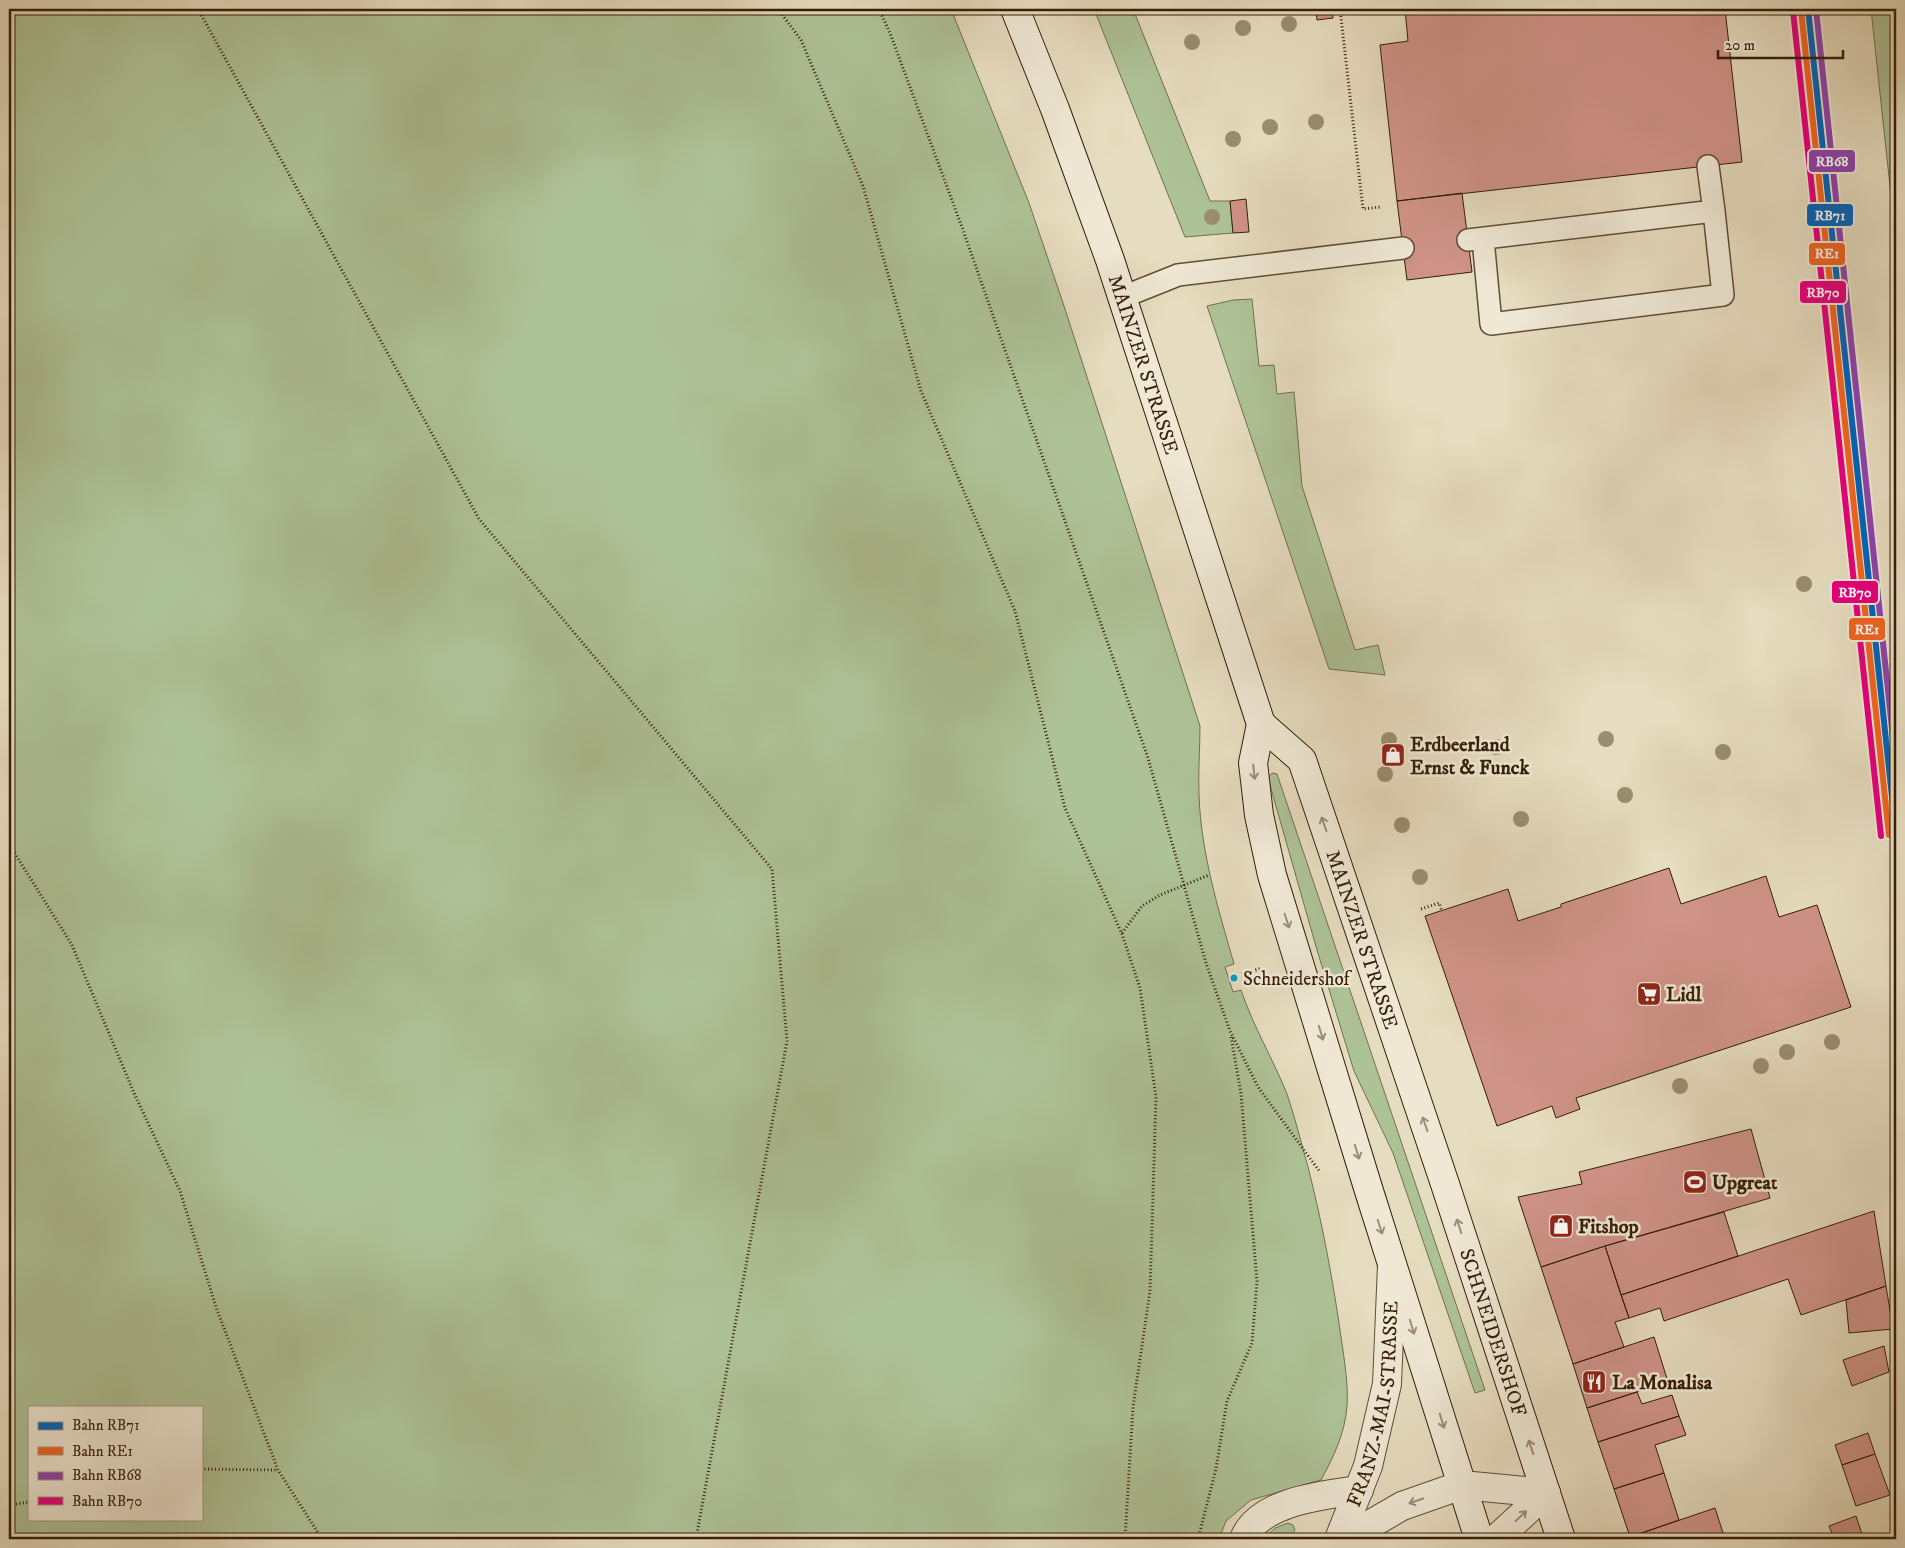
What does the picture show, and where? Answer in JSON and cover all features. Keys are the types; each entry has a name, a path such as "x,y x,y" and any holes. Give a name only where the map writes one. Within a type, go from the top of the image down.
{"main road":[{"name":"MAINZER STRASSE","path":"1015,9 1055,109 1123,297 1260,724 1253,763 1259,815 1272,875 1392,1264"},
{"name":"MAINZER STRASSE","path":"1260,724 1302,760 1440,1170"},
{"name":"SCHNEIDERSHOF","path":"1440,1170 1561,1539"},
{"path":"1392,1264 1479,1539"},
{"name":"FRANZ-MAI-STRASSE","path":"1340,1539 1368,1466 1386,1384 1392,1264"},
{"path":"1462,1485 1546,1493"},
{"name":"FRANZ-MAI-STRASSE","path":"1345,1539 1402,1506 1462,1485"},
{"path":"1244,1539 1248,1530 1269,1512 1294,1502 1359,1490"},
{"path":"1496,1539 1546,1493"}],"lane":[{"path":"1708,166 1714,212 1723,295 1491,324 1475,239 1714,212"},
{"path":"1123,297 1178,275 1403,248"}],"path":[{"path":"198,9 479,519 772,869 787,1042 696,1539"},
{"path":"778,9 801,40 862,186 921,391 1015,611 1065,808 1122,934 1140,988 1156,1097 1150,1290 1133,1407 1125,1539"},
{"path":"879,9 890,33 963,230 1148,758 1206,963 1230,1030 1258,1087 1320,1172"},
{"path":"1340,9 1363,209 1380,208"},
{"path":"9,844 72,945 134,1093 180,1191 216,1307 278,1470 322,1539"},
{"path":"1122,934 1142,906 1160,894 1209,876"},
{"path":"1422,909 1440,903 1442,911"},
{"path":"1198,1539 1216,1469 1227,1401 1252,1343 1257,1281 1241,1094 1230,1030"},
{"path":"202,1469 278,1470"},
{"path":"9,1505 28,1502"}],"green space":[{"path":"9,9 951,9 1029,203 1200,726 1200,817 1211,880 1234,964 1225,967 1233,992 1241,990 1251,1017 1287,1094 1313,1186 1336,1303 1346,1375 1347,1406 1344,1426 1330,1462 1321,1480 1251,1500 1226,1521 1219,1539 9,1539"},
{"path":"1094,9 1133,9 1210,201 1230,201 1233,233 1185,237"},
{"path":"1871,9 1896,9 1896,242"},
{"path":"1252,299 1259,366 1274,365 1277,394 1294,392 1302,486 1355,650 1378,645 1385,675 1329,669 1207,306 1233,300"},
{"path":"1272,773 1277,774 1485,1390 1475,1393 1393,1153 1354,1071 1268,778"},
{"path":"1288,1523 1293,1525 1295,1530 1288,1539 1263,1539 1275,1528"}],"building":[{"path":"1316,9 1332,9 1333,18 1317,20"},
{"path":"1405,9 1725,9 1742,162 1397,201 1380,45 1408,41"},
{"path":"1462,193 1472,272 1407,280 1397,201"},
{"path":"1246,199 1249,232 1233,233 1230,201"},
{"name":"Lidl","path":"1669,868 1681,904 1766,876 1779,917 1817,905 1851,1007 1576,1098 1580,1109 1556,1118 1552,1106 1497,1126 1425,916 1508,889 1518,921 1561,907 1561,904"},
{"path":"1751,1129 1770,1198 1605,1246 1541,1267 1518,1197 1582,1184 1579,1172"},
{"path":"1874,1211 1886,1286 1801,1315 1788,1279 1664,1321 1660,1308 1629,1318 1621,1295"},
{"path":"1724,1212 1738,1256 1621,1295 1605,1246"},
{"path":"1605,1246 1629,1318 1615,1322 1624,1347 1573,1364 1541,1267"},
{"path":"1886,1286 1893,1329 1849,1333 1846,1300"},
{"path":"1654,1337 1668,1382 1587,1408 1573,1364"},
{"path":"1884,1346 1889,1372 1852,1386 1843,1360"},
{"path":"1637,1392 1642,1404 1672,1395 1679,1416 1598,1442 1587,1408"},
{"path":"1679,1416 1686,1435 1655,1445 1664,1473 1614,1489 1598,1442"},
{"path":"1868,1433 1875,1454 1842,1465 1835,1445"},
{"path":"1875,1454 1890,1495 1856,1506 1842,1465"},
{"path":"1664,1473 1679,1520 1630,1537 1614,1489"},
{"path":"1715,1508 1725,1539 1631,1539 1630,1537"},
{"path":"1856,1516 1862,1534 1846,1539 1834,1539 1829,1526"}],"rail line":[{"name":"RB71","path":"1808,9 1896,834"},
{"name":"RB68","path":"1816,9 1896,766"},
{"name":"RE1","path":"1801,10 1889,835"},
{"name":"RB70","path":"1793,11 1881,836"}],"place":[{"name":"Erdbeerland Ernst & Funck","path":"1393,755"},
{"name":"Schneidershof","path":"1234,978"},
{"name":"Lidl","path":"1649,994"},
{"name":"Upgreat","path":"1695,1182"},
{"name":"Fitshop","path":"1561,1226"},
{"name":"La Monalisa","path":"1594,1382"}]}
